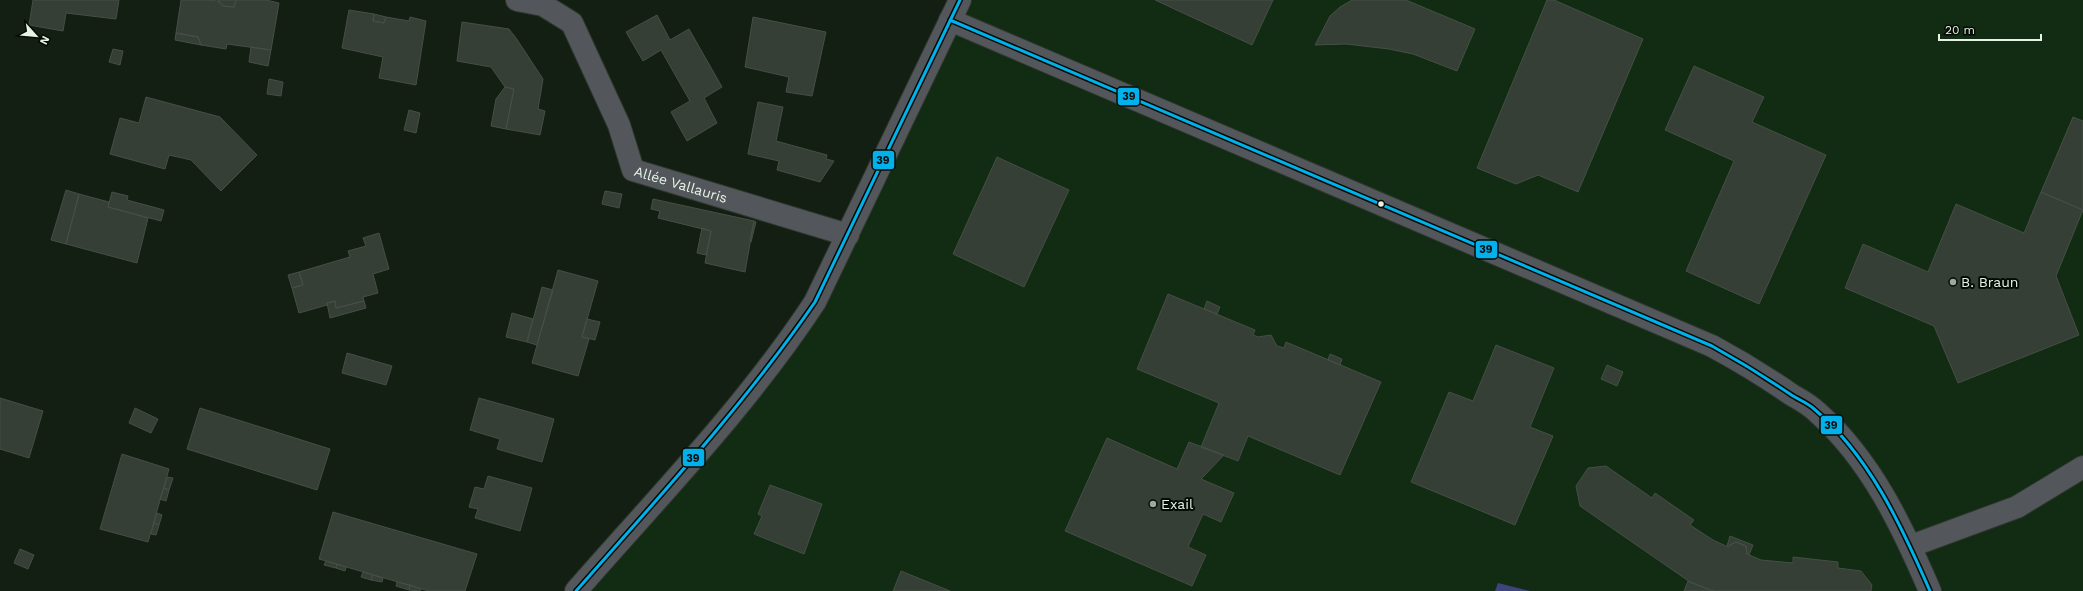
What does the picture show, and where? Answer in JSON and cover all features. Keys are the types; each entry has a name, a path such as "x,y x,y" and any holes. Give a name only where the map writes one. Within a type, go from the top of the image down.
{"street":[{"name":"Allée Vallauris","path":"517,0 543,5 572,22 619,126 633,170 848,235"},
{"path":"576,591 741,404 764,375 815,302 960,0"},
{"path":"950,20 1712,346 1755,369 1817,412 1849,446 1875,480 1911,546 1930,591"},
{"path":"1911,546 2017,507 2083,467"}],"shaded area":[{"path":"960,0 2083,0 2083,591 576,591 786,346"}],"water":[{"path":"1498,583 1530,591 1495,591"}],"building":[{"path":"33,0 119,0 116,19 66,13 63,31 29,25"},
{"path":"181,0 218,1 223,6 234,7 236,0 266,0 279,3 271,50 227,44 226,49 201,45 198,37 176,33"},
{"path":"218,0 236,0 234,7 223,6"},
{"path":"1155,0 1273,0 1252,45"},
{"path":"1352,0 1406,0 1475,29 1457,71 1413,54 1389,49 1346,44 1315,45 1330,16 1340,7"},
{"path":"1547,0 1554,0 1643,39 1578,192 1538,175 1516,184 1477,168"},
{"path":"349,10 374,14 373,21 384,23 386,17 409,21 410,17 426,21 416,85 379,78 383,57 342,48"},
{"path":"374,14 386,17 384,23 373,21"},
{"path":"657,15 670,40 689,29 722,87 704,98 717,123 687,141 671,112 690,101 661,50 643,61 626,32"},
{"path":"753,17 826,32 812,96 786,92 789,77 745,67"},
{"path":"462,22 509,29 516,38 543,79 538,109 545,111 540,135 506,129 514,89 505,87 491,67 457,61"},
{"path":"176,33 198,37 201,45 175,40"},
{"path":"251,47 271,50 268,66 249,62"},
{"path":"113,49 123,51 120,65 109,62"},
{"path":"1694,66 1764,97 1752,122 1826,155 1759,304 1686,271 1734,161 1665,130"},
{"path":"269,79 283,82 281,96 267,94"},
{"path":"505,87 514,89 506,129 491,126 496,99"},
{"path":"146,97 220,117 257,155 221,191 191,160 169,155 165,169 110,154 120,118 139,123"},
{"path":"758,102 783,107 776,141 827,155 826,159 834,161 820,182 777,170 779,161 748,154"},
{"path":"409,110 420,113 416,133 404,130"},
{"path":"2073,117 2083,121 2083,210 2041,192"},
{"path":"997,157 1069,190 1024,287 953,254"},
{"path":"66,190 79,194 66,244 51,240"},
{"path":"605,191 622,194 619,208 602,204"},
{"path":"112,192 128,196 127,200 164,210 161,221 108,207"},
{"name":"B. Braun","path":"2041,192 2083,210 2056,276 2079,335 1958,383 1934,326 1845,288 1863,244 1928,272 1956,204 2024,233"},
{"path":"79,194 109,202 108,207 148,218 137,263 66,244"},
{"path":"653,199 754,221 745,272 705,263 711,231 658,218 660,211 651,209"},
{"path":"754,221 756,222 751,242 750,241"},
{"path":"702,228 711,231 706,255 697,253"},
{"path":"379,233 389,269 373,274 378,293 363,297 364,301 336,308 335,301 327,303 327,305 299,313 292,288 303,285 299,272 350,257 348,251 366,246 363,238"},
{"path":"558,270 598,281 582,337 589,339 578,376 532,363"},
{"path":"299,272 303,285 292,288 288,275"},
{"path":"542,287 553,290 537,345 527,342"},
{"path":"1168,294 1255,330 1253,335 1258,337 1271,335 1277,346 1284,348 1286,342 1381,382 1340,475 1248,436 1238,461 1201,447 1219,403 1137,369"},
{"path":"335,301 336,308 364,301 366,308 330,318 327,303"},
{"path":"1207,301 1220,307 1217,314 1204,309"},
{"path":"512,313 533,319 527,342 506,337"},
{"path":"587,319 600,322 595,340 582,337"},
{"path":"1496,345 1554,368 1530,427 1553,436 1515,525 1411,482 1449,392 1473,401"},
{"path":"347,353 392,366 386,385 342,373"},
{"path":"1330,354 1342,359 1340,365 1328,360"},
{"path":"1607,365 1623,372 1617,386 1601,379"},
{"path":"0,398 43,411 29,458 0,449"},
{"path":"479,398 554,419 542,462 497,449 500,439 470,430"},
{"path":"135,408 158,419 151,433 129,423"},
{"path":"200,408 330,449 317,490 187,449"},
{"name":"Exail","path":"1107,438 1177,469 1189,442 1224,455 1201,479 1234,493 1221,522 1203,514 1188,547 1206,555 1192,586 1065,531"},
{"path":"122,454 169,469 148,542 100,529"},
{"path":"1606,466 1652,498 1655,493 1694,520 1690,525 1713,540 1728,547 1736,542 1746,546 1747,554 1761,560 1793,563 1793,557 1838,562 1838,568 1861,571 1872,585 1871,591 1713,591 1690,582 1580,506 1576,486 1588,468"},
{"path":"488,476 532,488 520,531 475,518 478,509 469,507 475,487 484,489"},
{"path":"167,477 173,478 169,490 164,488"},
{"path":"770,485 822,504 804,554 754,534 762,516 758,514"},
{"path":"164,488 169,490 166,501 160,499"},
{"path":"333,512 477,554 465,591 429,591 319,559"},
{"path":"157,513 162,515 159,525 154,523"},
{"path":"154,523 159,525 156,535 151,534"},
{"path":"1730,536 1753,545 1749,555 1747,554 1746,546 1736,542 1727,546"},
{"path":"20,549 34,555 28,569 14,563"},
{"path":"326,561 337,564 336,568 324,565"},
{"path":"337,564 346,567 345,571 336,568"},
{"path":"901,571 950,591 893,591"},
{"path":"363,572 373,575 371,580 361,577"},
{"path":"373,575 383,578 382,582 371,580"},
{"path":"1688,581 1690,582 1713,591 1684,591"},
{"path":"397,582 410,585 409,590 396,586"},
{"path":"410,585 421,589 420,591 409,590"}],"transit line":[{"name":"39","path":"576,591 730,414 788,340 815,302 960,0"},
{"name":"39","path":"950,20 1712,346 1732,357 1810,406 1833,427 1851,447 1882,492 1895,516 1930,591"}],"place":[{"name":"B. Braun","path":"1953,282"},
{"name":"Exail","path":"1153,504"}]}
